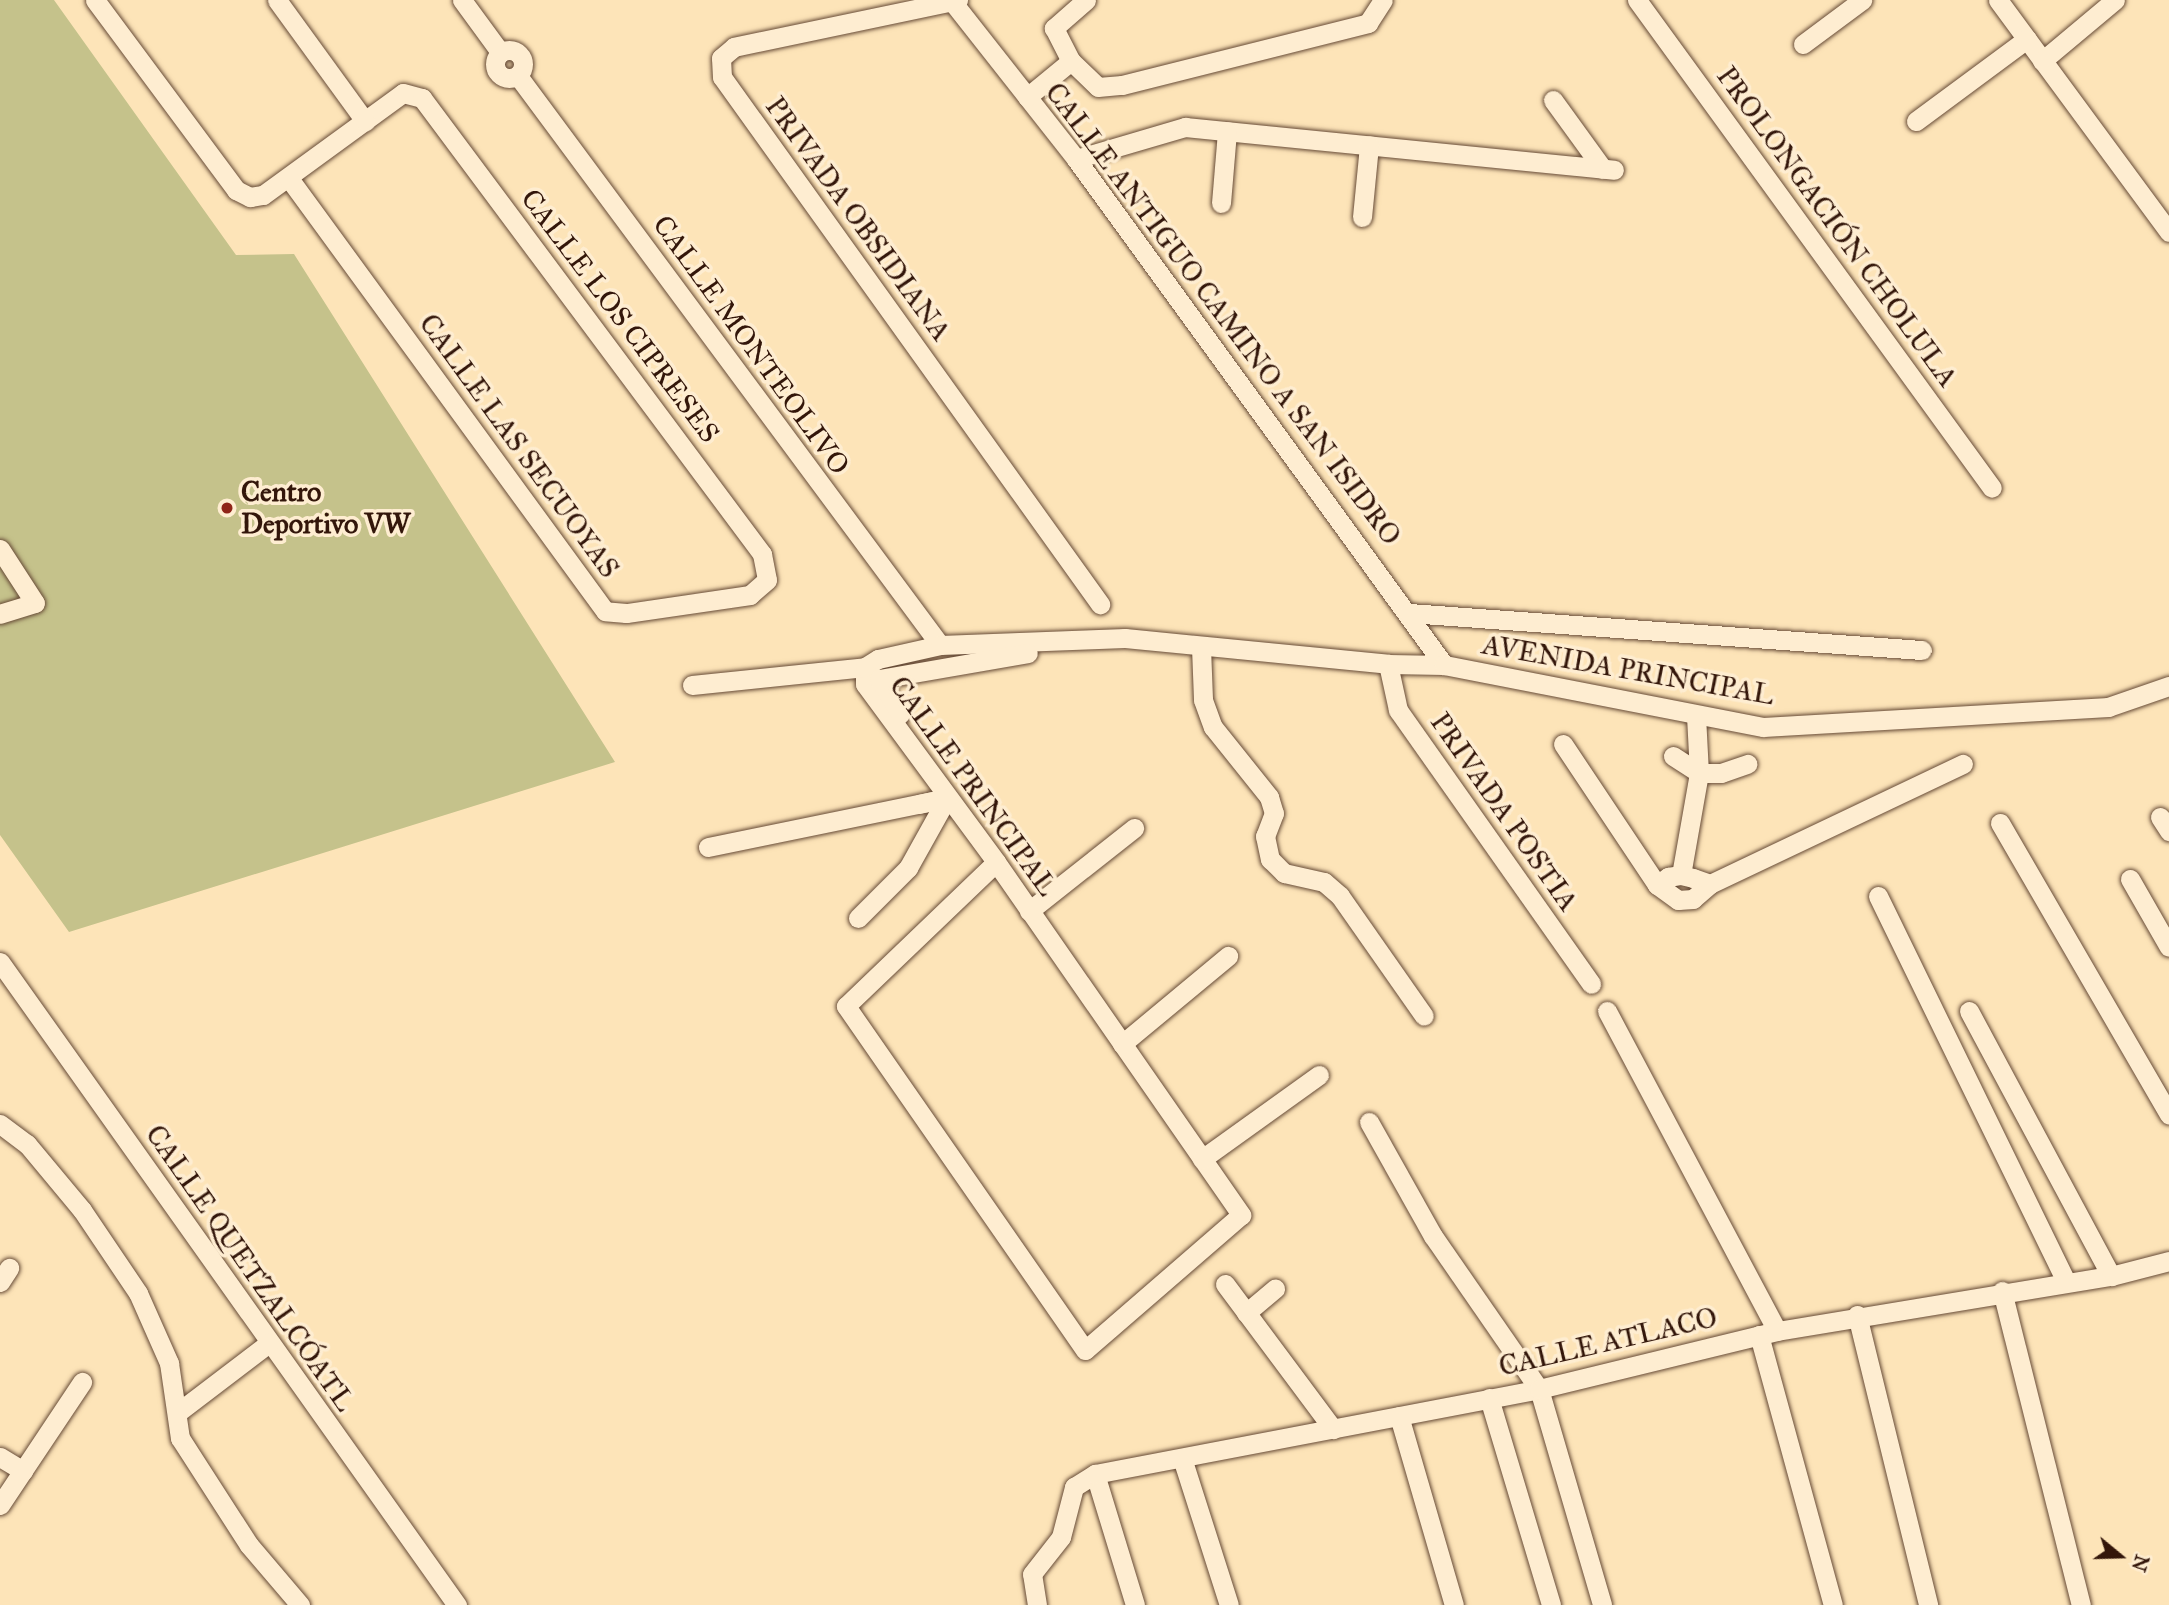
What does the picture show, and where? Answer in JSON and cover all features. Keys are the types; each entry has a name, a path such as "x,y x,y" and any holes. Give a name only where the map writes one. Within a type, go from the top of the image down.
{"street":[{"path":"95,0 236,190 250,197 263,195 365,121 276,0"},
{"name":"CALLE MONTEOLIVO","path":"462,0 500,52 511,49 521,55 524,66 518,76 940,645"},
{"path":"1086,0 1054,28 1071,61 1098,87 1122,85 1368,23 1382,0"},
{"name":"PROLONGACIÓN CHOLULA","path":"1637,0 1992,488"},
{"path":"1803,44 1862,0"},
{"path":"1998,0 2169,232"},
{"path":"2042,61 2115,0"},
{"name":"CALLE ANTIGUO CAMINO A SAN ISIDRO","path":"954,1 1076,159 1409,613 1444,666"},
{"name":"PRIVADA OBSIDIANA","path":"954,1 734,47 721,58 722,77 1100,604"},
{"path":"1916,121 2027,39"},
{"path":"1027,97 1071,61"},
{"name":"CALLE LOS CIPRESES","path":"365,121 403,93 414,93 422,98 762,554 767,580"},
{"path":"1076,159 1185,127 1608,169 1553,100"},
{"path":"1222,203 1227,131"},
{"path":"1362,216 1369,145"},
{"name":"CALLE LAS SECUOYAS","path":"288,177 605,611 625,613 750,595 767,580"},
{"path":"0,550 36,603 0,614"},
{"path":"1409,613 1922,650"},
{"name":"CALLE PRINCIPAL","path":"996,862 846,1006 1086,1350 1241,1215 1122,1044 1032,908 947,799 865,684 864,667 878,659 940,645 1125,638 1201,647"},
{"path":"1201,647 1203,700 1213,727 1269,797 1274,813 1265,836 1270,859 1284,873 1324,882 1340,896 1424,1016"},
{"name":"AVENIDA PRINCIPAL","path":"1201,647 1388,664 1444,666 1763,727 2108,707 2169,686"},
{"path":"1028,653 879,679 919,746 1032,908 1134,828"},
{"name":"PRIVADA POSTIA","path":"1388,664 1398,710 1591,984"},
{"path":"692,685 864,667"},
{"path":"1681,875 1697,764 1696,715"},
{"path":"1563,744 1657,886 1678,900 1693,899 1710,884 1963,764"},
{"path":"1673,756 1721,773 1747,764"},
{"path":"919,804 947,799"},
{"path":"708,847 947,799"},
{"path":"858,918 908,868 947,799"},
{"path":"2000,823 2169,1114"},
{"path":"1657,886 1668,877 1681,875 1710,884"},
{"path":"2130,880 2169,947"},
{"path":"1878,896 2066,1282"},
{"path":"1122,1044 1228,956"},
{"name":"CALLE QUETZALCÓATL","path":"0,962 457,1605"},
{"path":"1607,1011 1768,1333 1833,1605"},
{"path":"1969,1011 2111,1276"},
{"path":"1202,1159 1319,1075"},
{"path":"1369,1122 1433,1236 1539,1388 1602,1605"},
{"path":"0,1124 27,1144 82,1210 138,1293 169,1363 180,1438 249,1545 300,1605"},
{"name":"CALLE ATLACO","path":"1037,1605 1031,1574 1061,1537 1074,1487 1095,1474 1539,1388 1768,1333 1857,1315 2166,1265"},
{"path":"1225,1284 1333,1429"},
{"path":"1246,1313 1275,1289"},
{"path":"2002,1291 2081,1605"},
{"path":"1857,1315 1928,1605"},
{"path":"177,1413 269,1343"},
{"path":"0,1505 82,1382"},
{"path":"1489,1398 1551,1605"},
{"path":"1399,1416 1454,1605"},
{"path":"0,1457 23,1471"},
{"path":"1182,1458 1229,1605"},
{"path":"1095,1474 1135,1605"}],"shaded area":[{"name":"Centro Deportivo VW","path":"0,0 54,0 236,255 294,254 615,762 69,932 0,835"}],"place":[{"name":"Centro Deportivo VW","path":"227,508"}]}
